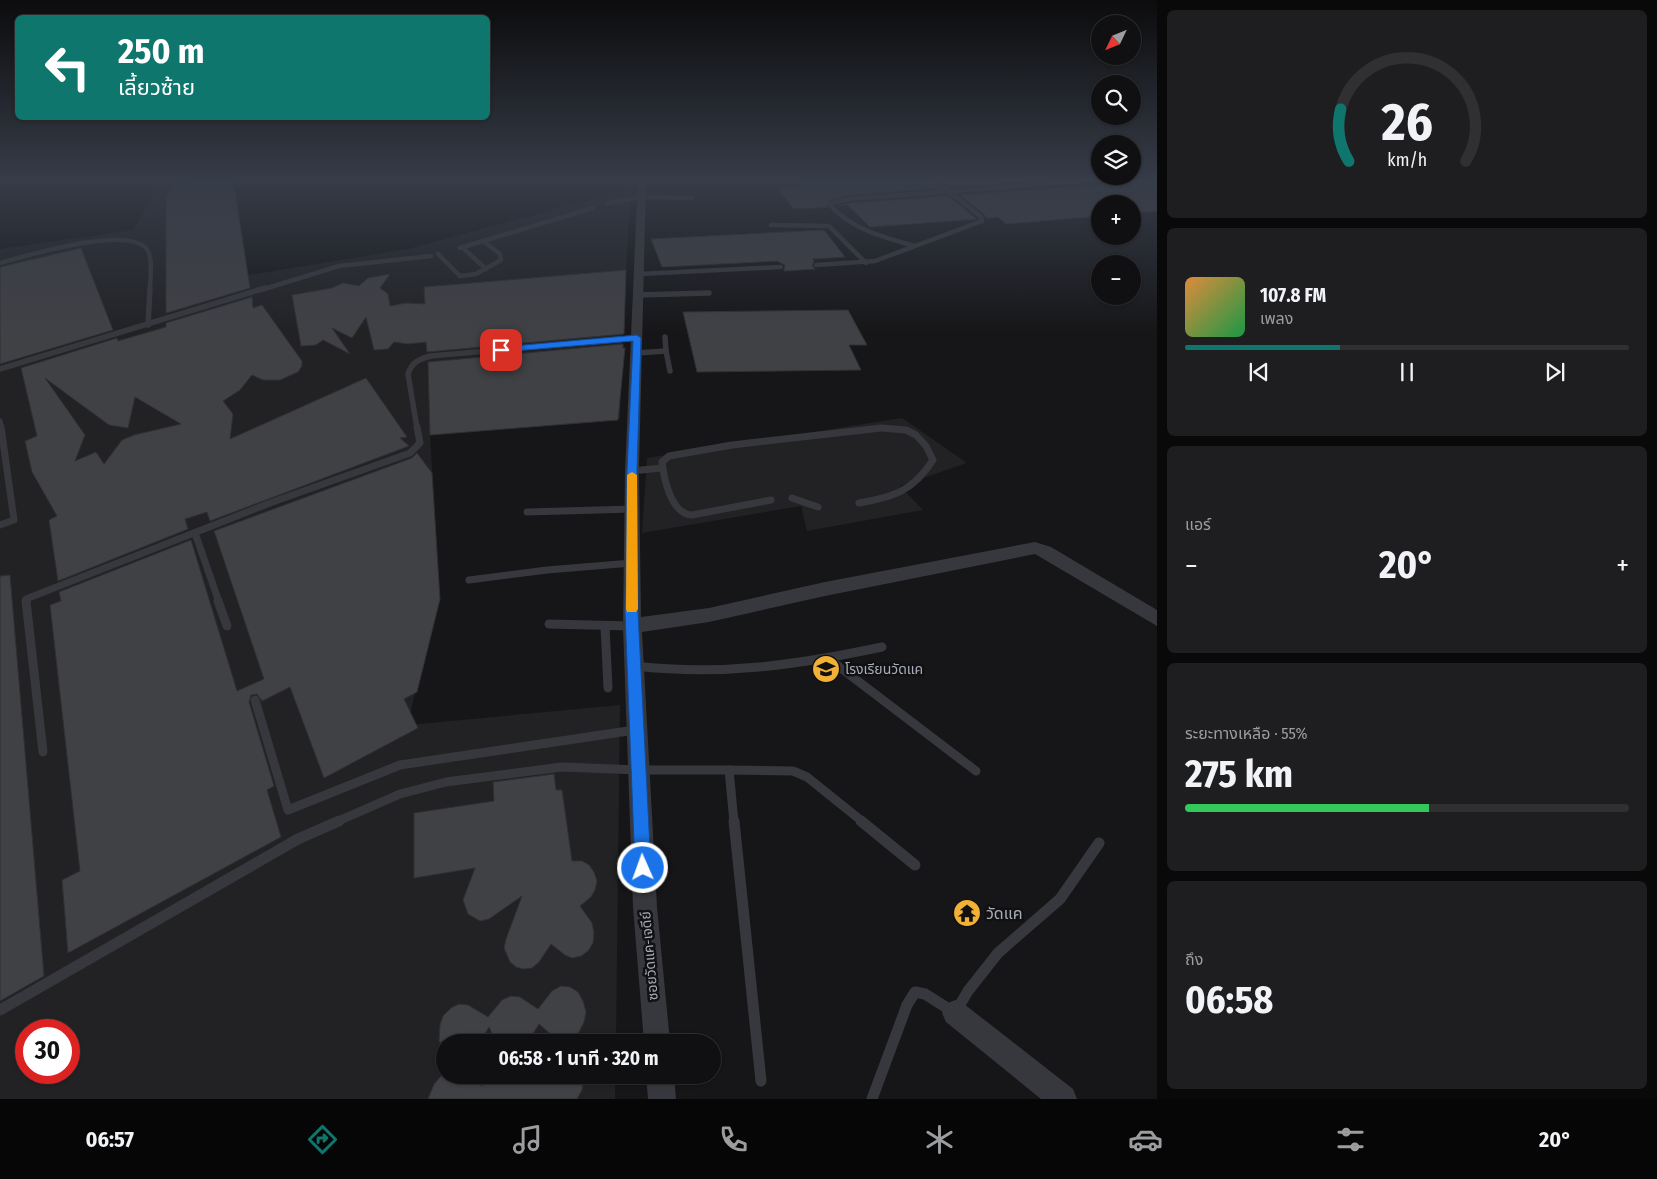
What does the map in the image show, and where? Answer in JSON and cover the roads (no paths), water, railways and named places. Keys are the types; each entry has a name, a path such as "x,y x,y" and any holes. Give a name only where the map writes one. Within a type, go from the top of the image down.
{"street":[{"name":"ซอยวัดแค-เจดีย์","path":"641,230 632,471 632,626 636,666 645,907 656,1034"},
{"path":"632,626 708,615 825,589 1035,548 1045,551 1157,619"},
{"path":"955,1013 1063,1099"},
{"path":"661,1084 662,1099"}],"lane":[{"path":"486,269 461,247 519,230"},
{"path":"835,230 866,263"},
{"path":"868,230 914,246"},
{"path":"816,265 866,263 885,258 957,230"},
{"path":"0,263 102,240 124,240 144,246 148,251 151,264 148,325"},
{"path":"438,254 462,277 486,269 501,260 502,257 483,241"},
{"path":"0,369 332,267 362,262 412,260 431,256"},
{"path":"639,274 781,267"},
{"path":"638,294 709,292"},
{"path":"664,337 670,370"},
{"path":"42,752 26,599 195,533 410,453 420,443 408,374 410,365 415,360 431,356 637,346 666,351"},
{"path":"0,421 14,520 0,525"},
{"path":"771,500 692,515 683,514 678,510 662,468 662,462 669,456 793,436 883,428 908,430 917,436 930,450 933,460 916,485 904,492 886,498 859,503"},
{"path":"632,471 662,468"},
{"path":"792,498 818,507"},
{"path":"527,512 633,510"},
{"path":"195,533 227,626"},
{"path":"469,580 557,569 632,563"},
{"path":"550,624 632,626"},
{"path":"605,626 608,688"},
{"path":"636,666 691,671 722,670 829,659 882,647"},
{"path":"829,659 976,771"},
{"path":"255,700 288,810 400,765 637,730"},
{"path":"0,1010 298,839 400,794 446,782 562,767 639,770 792,771 808,777 915,865"},
{"path":"729,770 761,1081"},
{"path":"872,1099 907,1005 915,992 925,994 955,1013 968,991 998,953 1060,899 1099,843"}],"place":[{"name":"โรงเรียนวัดแค","path":"826,669"},
{"name":"วัดแค","path":"967,913"}]}
